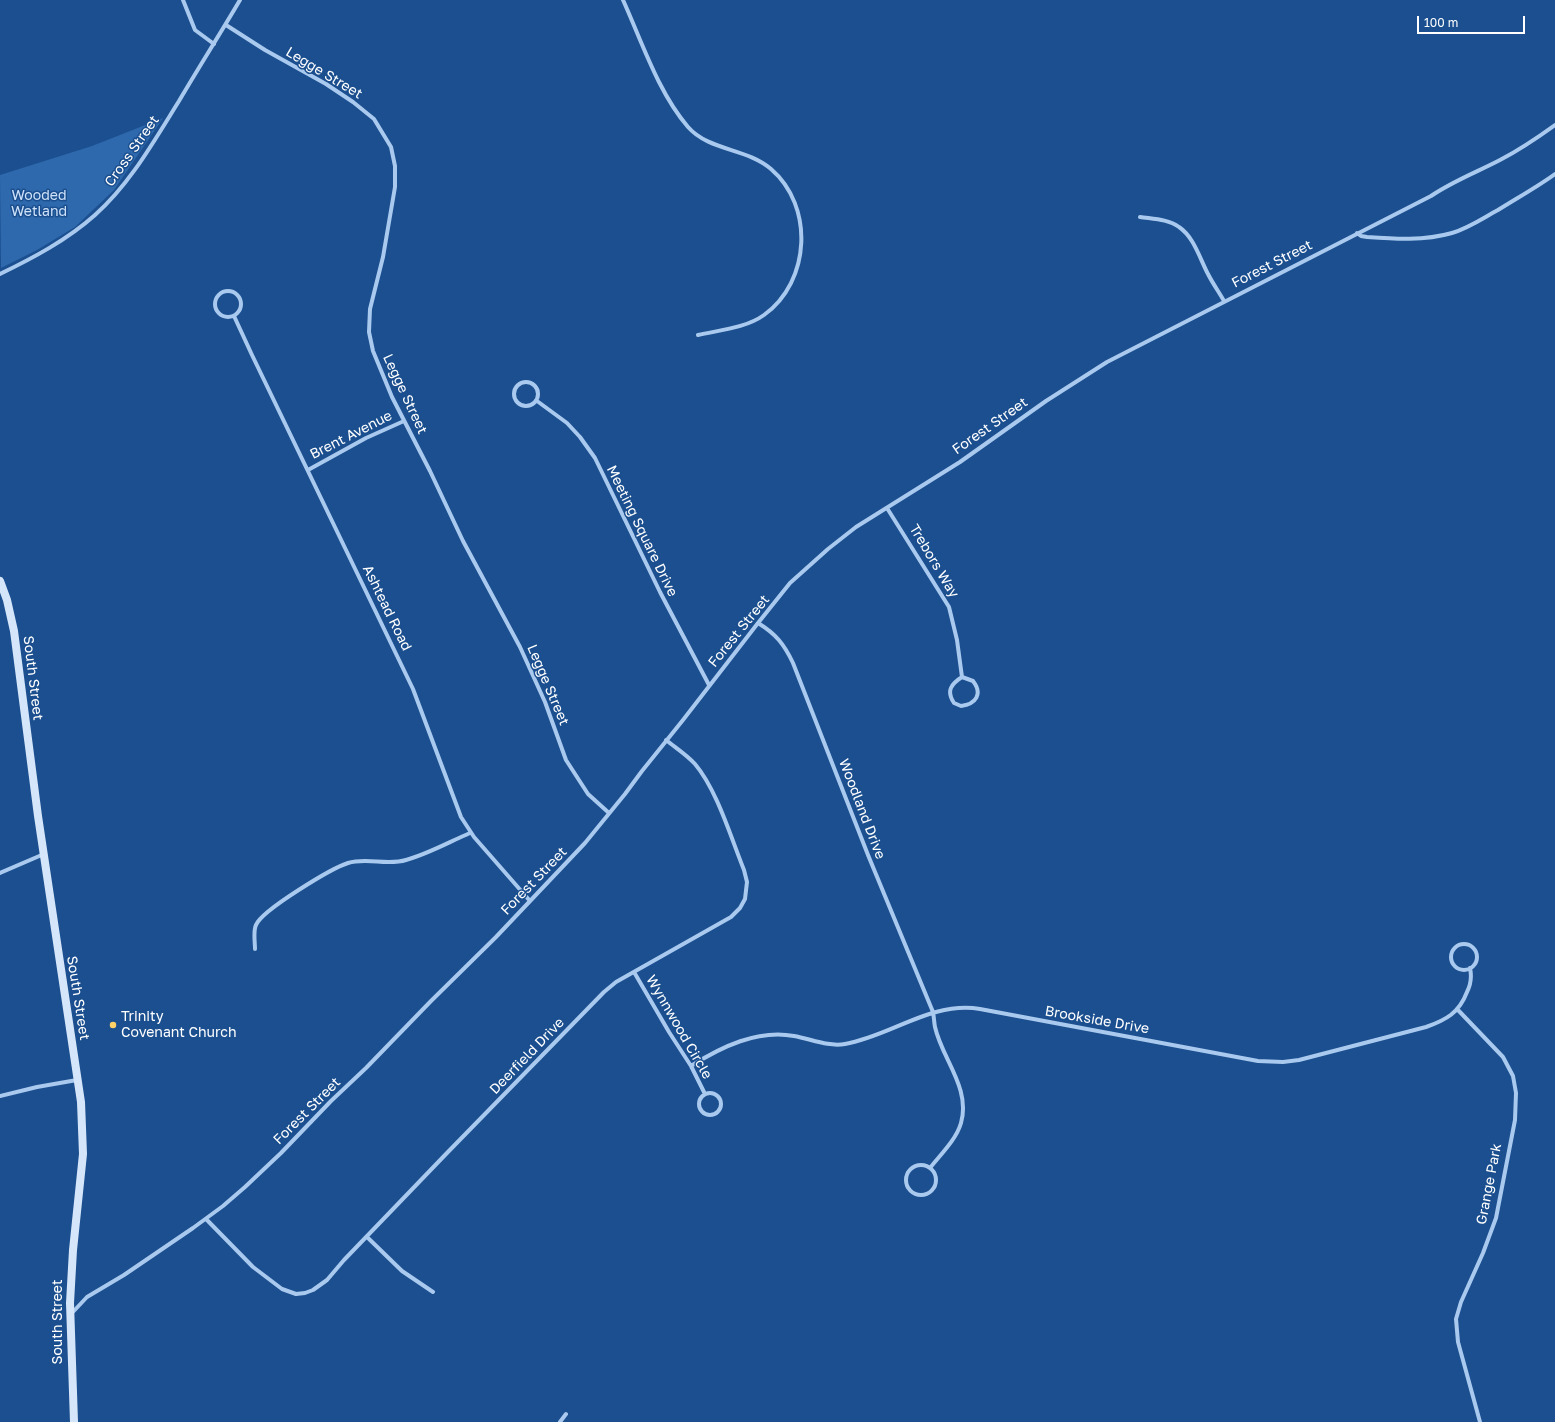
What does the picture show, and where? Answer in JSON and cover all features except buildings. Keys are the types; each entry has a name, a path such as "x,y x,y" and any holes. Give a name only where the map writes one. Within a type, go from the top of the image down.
{"street":[{"path":"183,0 194,30 214,44"},
{"name":"Cross Street","path":"0,274 65,237 94,216 108,203 149,150 240,0"},
{"path":"623,0 662,86 672,104 689,128 695,134 706,140 753,157 772,169 790,191 800,220 802,243 800,260 790,286 778,302 764,315 752,321 698,335"},
{"name":"Legge Street","path":"226,25 265,50 326,84 353,102 374,119 391,147 395,166 394,194 383,257 370,309 369,332 371,345 378,366 471,557 520,647 545,702 566,760 588,794 609,813"},
{"name":"Forest Street","path":"70,1315 87,1297 124,1275 206,1219 273,1161 576,853 790,583 810,564 851,531 960,462 1024,416 1098,368 1224,301 1431,196 1456,181 1501,160 1555,126"},
{"path":"1357,233 1361,236 1367,237 1404,239 1430,237 1451,233 1472,225 1555,174"},
{"path":"1140,217 1167,221 1180,228 1191,241 1208,275 1224,301"},
{"path":"223,292 231,292 239,298 241,302 241,308 234,316 224,316 216,310 216,300 223,292"},
{"name":"Ashtead Road","path":"234,316 413,689 456,803 470,833 530,901"},
{"path":"527,381 533,383 537,390 537,401 528,406 519,405 513,396 515,388 522,382 527,381"},
{"name":"Meeting Square Drive","path":"537,401 567,423 580,437 595,458 656,585 709,686"},
{"name":"Brent Avenue","path":"308,470 366,438 404,421"},
{"name":"Trebors Way","path":"887,508 949,607 957,640 962,677"},
{"name":"South Street","path":"0,581 7,600 14,631 35,796 78,1080 81,1112 83,1154 72,1260 70,1315 74,1422"},
{"name":"Woodland Drive","path":"758,623 769,630 779,640 793,663 868,855 933,1012 935,1028 948,1062 961,1089 961,1123 949,1146 930,1168"},
{"path":"962,677 973,681 977,694 976,700 962,706 954,703 950,691 954,682 962,677"},
{"name":"Deerfield Drive","path":"206,1219 256,1270 282,1289 296,1294 310,1292 323,1284 598,998 616,982 731,917 743,903 747,893 747,882 744,870 710,787 694,763 666,740"},
{"path":"255,949 256,925 264,914 322,876 348,863 364,860 386,862 404,861 470,833"},
{"path":"0,873 44,854"},
{"name":"Brookside Drive","path":"1468,945 1475,951 1476,961 1470,968 1461,969 1453,963 1452,953 1458,946 1468,945"},
{"name":"Brookside Drive","path":"691,1066 725,1047 769,1034 785,1035 830,1044 845,1044 870,1037 933,1012 959,1008 976,1008 1258,1061 1283,1062 1299,1060 1426,1027 1439,1022 1458,1010 1465,999 1472,977 1470,968"},
{"name":"Wynnwood Circle","path":"634,972 691,1066 705,1094"},
{"name":"Grange Park","path":"1458,1010 1502,1057 1513,1076 1516,1094 1514,1120 1496,1218 1456,1319 1458,1342 1480,1422"},
{"path":"0,1096 37,1087 78,1080"},
{"name":"Wynnwood Circle","path":"714,1093 721,1100 720,1109 714,1114 706,1114 700,1108 700,1100 705,1094 714,1093"},
{"path":"921,1165 930,1168 934,1171 936,1180 932,1189 924,1194 919,1194 911,1190 907,1181 909,1172 916,1166 921,1165"},
{"path":"367,1237 402,1271 433,1292"},
{"path":"560,1422 566,1414"}],"green space":[{"name":"Wooded Wetland","path":"163,118 114,190 75,227 37,250 1,268 0,175 92,146"}],"place":[{"name":"Trinity Covenant Church","path":"113,1025"}]}
